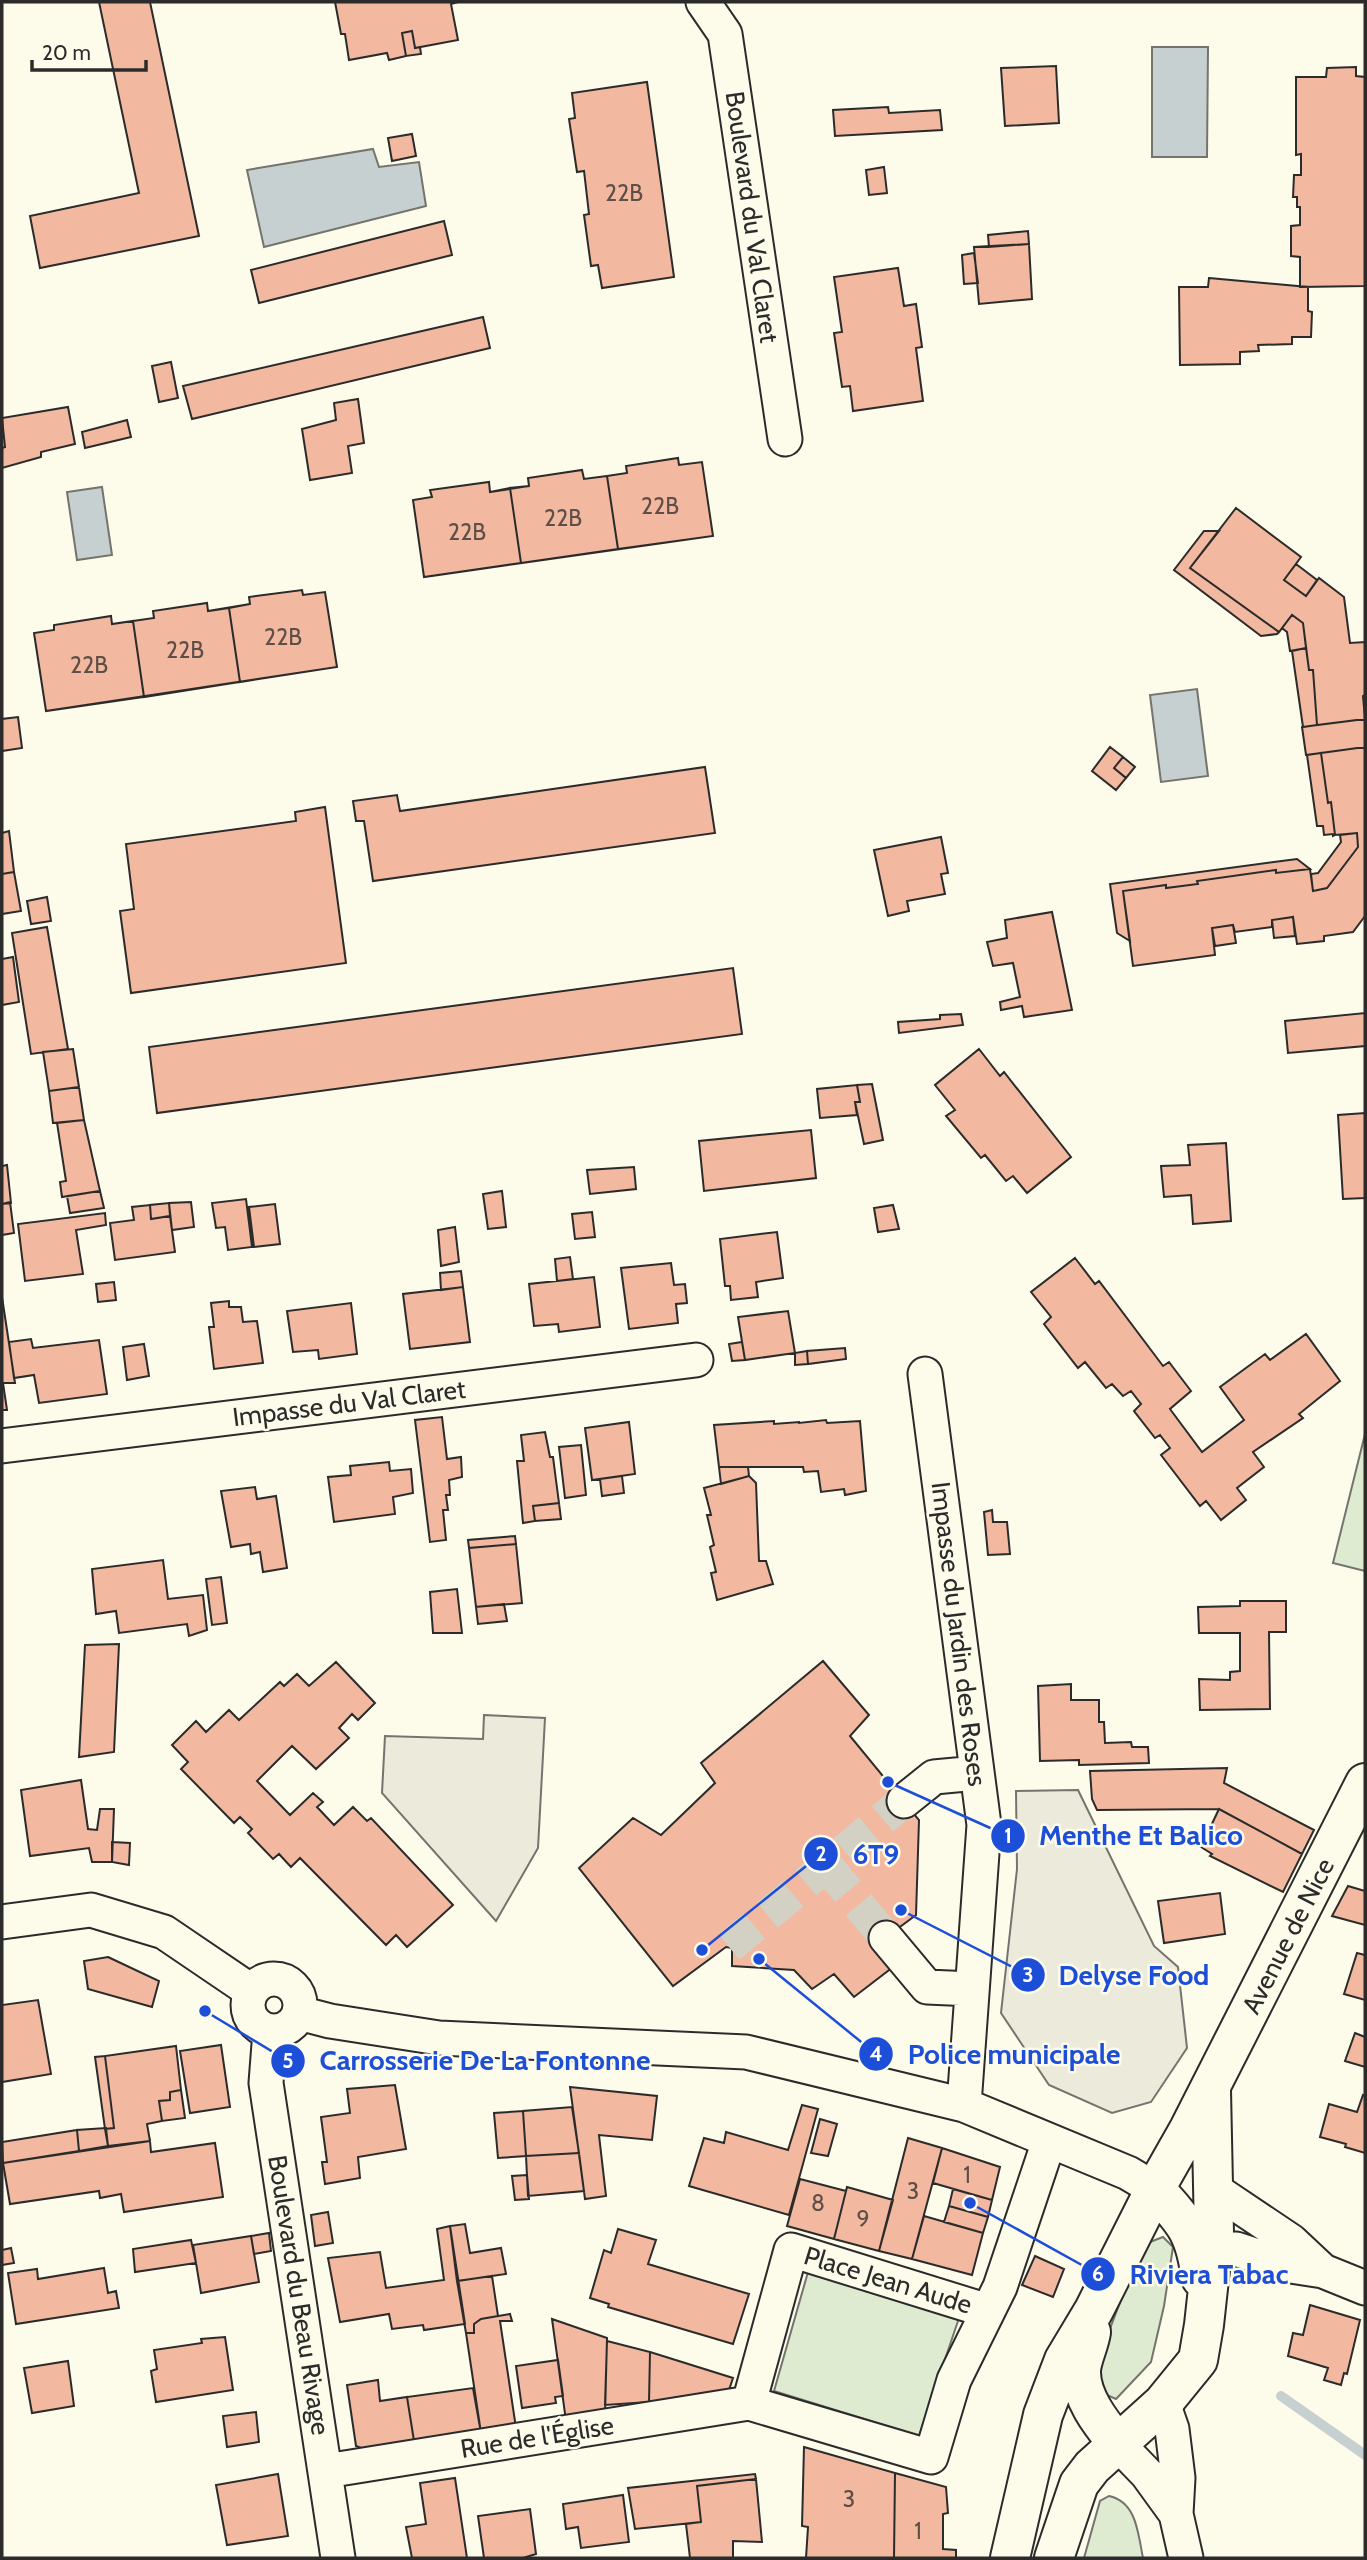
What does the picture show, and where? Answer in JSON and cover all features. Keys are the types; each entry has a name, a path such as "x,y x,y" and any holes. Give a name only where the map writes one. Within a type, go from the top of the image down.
{"main road":[{"name":"Avenue de Nice","path":"1010,2558 1043,2415 1064,2360 1094,2310 1155,2189 1211,2088 1365,1783"},
{"name":"Avenue de Nice","path":"1054,2558 1079,2484 1091,2467 1163,2403 1198,2360 1213,2250 1215,2190 1211,2088"},
{"path":"1155,2189 1215,2190"},
{"path":"1155,2189 1186,2224 1195,2245 1205,2311"},
{"path":"1094,2310 1089,2344 1081,2370 1086,2393 1095,2414 1117,2443"}],"street":[{"name":"Boulevard du Val Claret","path":"703,2 725,34 785,439"},
{"name":"Impasse du Val Claret","path":"2,1446 696,1360"},
{"name":"Impasse du Jardin des Roses","path":"925,1374 984,1825 964,2105"},
{"path":"904,1801 934,1777 977,1773"},
{"path":"2,1922 91,1910 164,1932 251,1991"},
{"path":"886,1938 927,1987 972,1989"},
{"path":"272,1979 288,1983 299,1996 299,2013 291,2026 277,2032 254,2024 247,2008 251,1991 264,1981 272,1979"},
{"path":"299,2013 330,2021 439,2038 746,2052 964,2105 1128,2173 1155,2189"},
{"name":"Boulevard du Beau Rivage","path":"270,2031 266,2083 338,2558"},
{"name":"Place Jean Aude","path":"988,2311 791,2250 749,2403 931,2457 954,2380 1000,2287 1049,2141"},
{"path":"1215,2190 1292,2241 1323,2271"},
{"path":"1213,2250 1236,2249 1284,2265 1323,2271 1365,2288"},
{"name":"Rue de l'Église","path":"326,2472 749,2403"},
{"path":"1163,2403 1172,2429 1177,2462 1175,2514 1186,2558"},
{"path":"1117,2443 1147,2474 1175,2514"}],"green space":[{"path":"1365,1434 1365,1571 1333,1563"},
{"path":"1163,2237 1173,2247 1164,2306 1151,2362 1116,2399 1102,2393 1093,2373 1142,2245"},
{"path":"808,2272 959,2318 919,2436 774,2391"},
{"path":"1109,2496 1118,2499 1131,2512 1143,2558 1084,2558 1100,2501"}],"shaded area":[{"path":"1152,47 1208,47 1207,157 1152,157"},
{"path":"373,149 379,167 419,162 426,206 264,247 247,170"},
{"path":"102,487 112,555 77,560 67,492"},
{"path":"1197,689 1208,776 1161,782 1150,695"},
{"path":"484,1715 545,1718 538,1848 496,1921 382,1793 385,1736 483,1739"},
{"path":"1078,1790 1154,1946 1178,1967 1187,2048 1151,2102 1112,2113 1049,2085 1001,2013 1017,1869 1016,1791"}],"building":[{"path":"99,2 150,2 199,236 40,268 30,216 139,193"},
{"path":"335,2 458,2 451,4 458,40 415,48 412,31 402,33 406,56 389,60 387,53 349,60 345,34 341,34"},
{"path":"412,31 415,48 420,47 421,54 406,56 402,33"},
{"path":"1056,66 1059,123 1005,126 1001,68"},
{"path":"1356,67 1356,76 1365,77 1365,286 1300,287 1300,257 1291,256 1291,226 1300,225 1300,207 1297,207 1297,197 1293,197 1294,175 1301,175 1301,154 1296,155 1296,77 1326,77 1327,68"},
{"path":"647,82 674,277 602,288 598,265 591,266 584,215 589,214 584,171 577,172 569,119 575,118 572,93"},
{"path":"888,107 889,113 940,110 942,130 835,136 833,110"},
{"path":"412,134 416,156 392,161 388,138"},
{"path":"884,167 887,193 869,195 866,170"},
{"path":"444,221 452,255 259,303 251,270"},
{"path":"1028,231 1029,244 989,247 988,235"},
{"path":"1029,244 1032,299 979,304 974,247"},
{"path":"974,253 978,283 964,284 962,255"},
{"path":"898,268 904,306 916,304 922,347 916,348 923,401 853,411 850,386 842,387 834,333 842,332 834,277"},
{"path":"1209,278 1308,287 1308,311 1312,312 1311,337 1292,337 1292,344 1258,345 1259,351 1240,352 1240,364 1180,365 1179,287 1208,287"},
{"path":"483,317 490,348 192,419 183,386"},
{"path":"171,362 178,398 159,402 152,366"},
{"path":"358,399 364,443 348,446 352,473 310,480 302,429 336,420 334,403"},
{"path":"68,407 75,444 41,452 41,457 2,468 2,448 5,447 2,418"},
{"path":"127,420 131,437 85,448 82,432"},
{"path":"678,458 679,465 702,462 713,536 424,577 413,500 432,497 430,490 489,482 490,492 529,486 528,478 582,470 584,479 607,476 627,473 626,466"},
{"path":"678,458 679,465 702,462 713,536 618,549 607,476 627,473 626,466"},
{"path":"582,470 584,479 607,476 618,549 521,563 510,488 529,486 528,478"},
{"path":"489,482 490,492 510,488 521,563 424,577 413,500 432,497 430,490"},
{"path":"1236,508 1301,557 1284,580 1306,596 1319,578 1344,597 1350,643 1365,642 1365,719 1317,725 1313,670 1309,670 1303,623 1292,615 1279,632 1190,568"},
{"path":"1204,531 1219,531 1190,568 1279,632 1277,634 1261,636 1174,570"},
{"path":"1296,564 1317,580 1306,596 1284,580"},
{"path":"302,590 303,595 325,592 337,667 46,711 34,633 54,630 54,625 111,616 112,624 154,618 153,611 207,603 208,611 250,604 249,597"},
{"path":"302,590 303,595 325,592 337,667 240,682 229,608 250,604 249,597"},
{"path":"207,603 208,611 229,608 240,682 144,697 133,621 154,618 153,611"},
{"path":"1292,615 1303,623 1306,648 1290,651 1287,632 1282,628"},
{"path":"111,616 112,624 133,621 144,697 46,711 34,633 54,630 54,625"},
{"path":"1306,648 1309,670 1313,670 1317,725 1303,727 1292,651"},
{"path":"18,717 22,748 2,751 2,719"},
{"path":"1365,719 1365,747 1306,755 1302,727"},
{"path":"1110,747 1123,757 1114,768 1126,778 1116,790 1092,771"},
{"path":"1365,747 1365,916 1353,932 1324,936 1324,941 1297,944 1293,917 1272,920 1272,927 1235,932 1233,925 1212,928 1215,955 1133,966 1123,891 1198,884 1197,881 1276,870 1276,873 1310,869 1313,891 1327,888 1358,847 1357,833 1335,835 1321,753"},
{"path":"1321,753 1328,803 1331,802 1333,836 1324,835 1323,826 1317,826 1307,755"},
{"path":"1123,757 1135,767 1126,778 1114,768"},
{"path":"705,767 715,833 373,881 364,821 356,821 353,801 397,795 400,811"},
{"path":"325,807 346,963 131,993 120,911 134,909 126,844 296,821 295,812"},
{"path":"9,831 14,872 2,874 2,833"},
{"path":"1357,833 1358,847 1327,888 1313,891 1311,874 1318,873 1341,842 1340,835"},
{"path":"941,837 948,873 941,874 945,894 907,901 909,911 888,916 874,850"},
{"path":"1297,859 1310,869 1276,873 1276,870 1197,881 1198,884 1123,891 1130,941 1117,933 1110,884"},
{"path":"14,872 21,911 2,914 2,874"},
{"path":"47,897 51,921 31,924 27,901"},
{"path":"1052,912 1072,1010 1024,1017 1022,1006 1001,1010 1000,1002 1020,997 1013,963 993,966 987,942 1007,938 1005,920"},
{"path":"1293,917 1295,936 1274,938 1272,920"},
{"path":"1233,925 1236,943 1215,946 1212,928"},
{"path":"47,927 68,1049 31,1054 12,933"},
{"path":"13,957 19,1002 2,1005 2,959"},
{"path":"733,968 742,1034 157,1113 149,1047"},
{"path":"1365,1013 1365,1046 1288,1053 1285,1021"},
{"path":"961,1014 963,1025 899,1033 898,1022 940,1019 940,1015"},
{"path":"73,1049 79,1087 49,1091 43,1052"},
{"path":"979,1049 1000,1076 1004,1072 1071,1157 1027,1193 1013,1176 1006,1181 985,1155 981,1158 946,1116 955,1110 935,1085"},
{"path":"872,1084 883,1140 864,1144 855,1102 860,1102 857,1085"},
{"path":"857,1085 860,1102 855,1102 857,1115 820,1118 817,1089"},
{"path":"79,1087 84,1120 53,1123 49,1091"},
{"path":"1365,1113 1365,1198 1343,1199 1338,1115"},
{"path":"84,1120 100,1191 62,1197 60,1182 66,1181 57,1123"},
{"path":"811,1130 816,1178 704,1191 699,1141"},
{"path":"1226,1143 1231,1221 1193,1224 1191,1195 1164,1197 1161,1166 1190,1165 1188,1145"},
{"path":"7,1165 11,1203 2,1204 2,1166"},
{"path":"634,1167 636,1189 590,1194 587,1170"},
{"path":"100,1191 104,1208 70,1213 67,1196"},
{"path":"502,1191 506,1227 488,1229 483,1194"},
{"path":"246,1199 252,1247 228,1250 225,1227 216,1228 212,1203"},
{"path":"10,1202 14,1233 2,1235 2,1204"},
{"path":"191,1202 194,1227 172,1230 169,1203"},
{"path":"169,1203 170,1216 151,1219 150,1205"},
{"path":"275,1204 280,1244 254,1247 249,1207"},
{"path":"150,1205 151,1219 170,1216 175,1252 115,1260 110,1223 134,1220 132,1207"},
{"path":"893,1205 899,1229 878,1232 874,1208"},
{"path":"592,1212 595,1237 575,1239 572,1214"},
{"path":"105,1213 106,1225 76,1230 83,1274 25,1281 18,1224"},
{"path":"455,1227 459,1262 441,1266 438,1230"},
{"path":"777,1232 783,1278 756,1282 758,1297 731,1300 730,1286 725,1286 720,1239"},
{"path":"570,1257 573,1279 557,1281 555,1259"},
{"path":"1075,1258 1095,1284 1099,1281 1163,1366 1169,1362 1191,1391 1170,1409 1202,1452 1244,1420 1220,1387 1265,1354 1270,1360 1306,1334 1340,1381 1299,1414 1303,1418 1253,1452 1264,1467 1237,1488 1246,1500 1221,1520 1206,1501 1200,1506 1161,1455 1170,1448 1160,1435 1155,1438 1134,1411 1141,1404 1131,1391 1123,1396 1112,1384 1106,1388 1085,1362 1078,1368 1044,1324 1051,1317 1031,1292"},
{"path":"671,1263 674,1285 685,1284 687,1303 676,1304 678,1323 629,1329 621,1268"},
{"path":"461,1271 463,1287 441,1290 440,1273"},
{"path":"594,1277 600,1327 559,1332 558,1324 534,1326 529,1284"},
{"path":"114,1282 116,1300 98,1302 96,1284"},
{"path":"463,1287 470,1342 410,1349 403,1294"},
{"path":"2,1297 15,1383 3,1383 7,1410 2,1410"},
{"path":"229,1301 229,1307 241,1307 243,1322 257,1321 263,1363 214,1369 209,1327 214,1327 211,1303"},
{"path":"351,1303 357,1354 319,1359 318,1350 293,1352 287,1311"},
{"path":"788,1311 795,1353 745,1360 738,1317"},
{"path":"31,1339 33,1348 99,1340 107,1394 39,1403 34,1375 14,1378 9,1342"},
{"path":"742,1342 745,1360 732,1361 729,1344"},
{"path":"144,1344 149,1376 127,1380 123,1347"},
{"path":"845,1348 846,1359 808,1364 807,1351"},
{"path":"807,1351 808,1364 795,1365 795,1353"},
{"path":"442,1417 447,1459 461,1457 462,1477 449,1480 450,1495 446,1495 448,1510 443,1510 446,1540 430,1542 415,1420"},
{"path":"826,1420 827,1423 860,1421 866,1491 845,1495 844,1489 821,1492 818,1471 804,1472 803,1467 719,1467 714,1425"},
{"path":"629,1422 635,1474 592,1480 585,1428"},
{"path":"545,1432 550,1457 553,1457 559,1503 533,1506 535,1521 523,1523 517,1461 524,1461 521,1435"},
{"path":"581,1445 586,1495 565,1498 559,1447"},
{"path":"389,1462 390,1471 411,1469 413,1493 393,1497 395,1514 334,1522 328,1477 351,1475 350,1466"},
{"path":"719,1467 748,1467 749,1476 721,1484"},
{"path":"622,1476 624,1493 602,1496 600,1479"},
{"path":"749,1476 756,1483 759,1561 766,1561 773,1584 717,1600 711,1573 716,1572 710,1547 714,1545 707,1515 711,1515 704,1488"},
{"path":"255,1487 257,1499 276,1496 287,1568 263,1572 260,1552 251,1554 250,1544 231,1547 221,1491"},
{"path":"559,1503 561,1519 535,1521 533,1506"},
{"path":"992,1510 993,1522 1007,1522 1010,1554 988,1555 984,1512"},
{"path":"515,1536 516,1544 469,1548 468,1540"},
{"path":"516,1544 522,1603 476,1607 469,1548"},
{"path":"163,1560 168,1599 203,1595 207,1630 189,1636 187,1624 119,1633 116,1611 96,1614 92,1569"},
{"path":"221,1577 227,1623 212,1625 206,1579"},
{"path":"457,1589 462,1633 433,1633 430,1592"},
{"path":"1240,1601 1286,1601 1286,1632 1269,1632 1270,1709 1200,1710 1199,1679 1230,1680 1230,1672 1240,1671 1240,1633 1199,1633 1198,1607 1240,1606"},
{"path":"504,1604 507,1621 478,1624 476,1607"},
{"path":"119,1644 114,1752 79,1757 85,1645"},
{"path":"823,1661 869,1715 850,1736 919,1820 916,1915 877,1944 893,1967 854,1997 834,1974 812,1989 794,1970 732,1966 732,1948 726,1947 673,1986 579,1868 633,1818 661,1835 715,1783 701,1763"},
{"path":"336,1662 375,1703 358,1720 352,1714 339,1728 349,1738 316,1769 292,1746 257,1781 290,1815 313,1793 323,1802 317,1807 334,1825 353,1807 367,1821 371,1818 453,1905 407,1947 396,1935 386,1945 300,1858 291,1867 279,1854 273,1859 248,1833 252,1829 240,1817 234,1823 181,1769 188,1762 172,1745 196,1721 206,1732 229,1710 239,1720 280,1682 284,1686 297,1674 309,1686"},
{"path":"1071,1684 1071,1700 1099,1700 1099,1722 1104,1722 1105,1743 1131,1742 1132,1747 1148,1747 1149,1763 1079,1765 1079,1760 1040,1761 1038,1686"},
{"path":"1227,1768 1224,1783 1314,1830 1302,1854 1219,1809 1097,1810 1092,1799 1090,1771"},
{"path":"81,1780 88,1829 97,1830 100,1809 114,1809 112,1862 92,1862 89,1848 30,1856 21,1790"},
{"path":"1219,1809 1302,1854 1283,1892 1210,1856 1212,1854 1201,1847"},
{"path":"112,1842 130,1843 129,1865 112,1862"},
{"path":"1348,1886 1365,1891 1365,1925 1332,1916"},
{"path":"1220,1893 1225,1934 1164,1943 1158,1901"},
{"path":"1357,1953 1365,1955 1365,2000 1344,1994"},
{"path":"108,1957 159,1981 152,2007 88,1989 84,1961"},
{"path":"38,2000 51,2074 2,2082 2,2005"},
{"path":"1355,2033 1365,2037 1365,2067 1345,2061"},
{"path":"221,2045 230,2107 190,2113 180,2051"},
{"path":"176,2046 181,2090 170,2092 170,2100 159,2101 162,2121 147,2124 150,2141 108,2146 105,2129 114,2128 105,2056"},
{"path":"105,2056 114,2128 105,2129 95,2057"},
{"path":"395,2085 406,2149 358,2157 360,2178 325,2184 322,2162 327,2162 321,2117 350,2113 347,2089"},
{"path":"570,2087 657,2096 652,2140 599,2135 606,2196 585,2199"},
{"path":"181,2090 185,2118 162,2121 159,2101 170,2100 170,2092"},
{"path":"1363,2095 1365,2153 1345,2147 1346,2144 1320,2137 1329,2104 1357,2112"},
{"path":"802,2105 818,2109 789,2215 689,2186 704,2138 724,2143 726,2132 788,2150"},
{"path":"572,2107 579,2153 526,2156 523,2111"},
{"path":"523,2111 526,2156 498,2158 494,2113"},
{"path":"820,2119 837,2124 828,2156 811,2153"},
{"path":"106,2128 108,2146 79,2151 77,2130"},
{"path":"77,2130 79,2151 3,2163 2,2142"},
{"path":"908,2138 942,2148 912,2259 879,2251"},
{"path":"150,2141 151,2152 215,2143 223,2197 124,2212 121,2194 100,2198 99,2191 10,2204 3,2163"},
{"path":"942,2148 1000,2167 992,2200 933,2183"},
{"path":"579,2153 584,2191 528,2196 526,2156"},
{"path":"527,2175 529,2199 515,2200 512,2176"},
{"path":"800,2179 846,2191 834,2239 787,2226"},
{"path":"847,2187 893,2200 879,2251 834,2239"},
{"path":"953,2189 992,2200 988,2217 949,2206"},
{"path":"949,2206 988,2217 983,2233 944,2222"},
{"path":"328,2212 333,2243 315,2246 311,2215"},
{"path":"924,2216 983,2233 972,2275 912,2259"},
{"path":"465,2224 470,2253 501,2248 506,2274 457,2281 450,2226"},
{"path":"450,2226 465,2324 424,2330 423,2325 392,2329 389,2314 340,2322 328,2258 380,2252 386,2288 444,2280 437,2229"},
{"path":"618,2229 656,2240 648,2264 749,2294 733,2344 608,2307 609,2304 590,2298 604,2250 611,2253"},
{"path":"269,2233 271,2251 254,2254 251,2236"},
{"path":"251,2236 259,2282 201,2293 193,2245"},
{"path":"191,2240 196,2263 135,2272 133,2249"},
{"path":"11,2248 14,2263 2,2265 2,2250"},
{"path":"1035,2256 1064,2269 1053,2297 1022,2285"},
{"path":"104,2268 108,2293 116,2291 119,2308 16,2324 8,2273 37,2269 38,2279"},
{"path":"492,2276 498,2316 481,2319 474,2324 474,2333 466,2333 457,2281"},
{"path":"1310,2305 1360,2320 1347,2374 1344,2373 1341,2385 1324,2380 1328,2368 1288,2356 1293,2333 1303,2335"},
{"path":"510,2314 512,2321 500,2321 516,2428 481,2433 466,2333 474,2333 474,2324 481,2319"},
{"path":"552,2319 607,2338 605,2416 566,2421"},
{"path":"225,2337 233,2390 156,2402 151,2371 157,2369 154,2350 202,2343 201,2339"},
{"path":"607,2341 650,2352 649,2402 605,2405"},
{"path":"650,2352 733,2378 727,2396 649,2402"},
{"path":"558,2360 563,2396 555,2397 556,2403 522,2408 516,2366"},
{"path":"68,2361 74,2406 32,2413 24,2368"},
{"path":"378,2380 380,2401 407,2397 414,2441 364,2449 356,2446 347,2385"},
{"path":"473,2388 481,2433 414,2441 407,2397"},
{"path":"256,2412 259,2442 227,2447 223,2416"},
{"path":"804,2447 895,2473 894,2558 806,2558 808,2527 802,2526"},
{"path":"895,2473 946,2487 948,2513 943,2514 943,2549 956,2550 956,2558 894,2558"},
{"path":"278,2474 288,2536 227,2545 216,2485"},
{"path":"755,2474 756,2479 697,2486 701,2522 635,2529 628,2488"},
{"path":"455,2478 467,2558 412,2558 406,2527 426,2524 420,2483"},
{"path":"756,2479 762,2542 733,2541 733,2558 690,2558 686,2524 701,2522 697,2486"},
{"path":"623,2495 629,2542 581,2548 578,2527 566,2529 563,2504"},
{"path":"530,2509 536,2554 523,2558 484,2558 478,2516"}],"waterway":[{"path":"1281,2396 1365,2455"}],"tunnel":[{"path":"729,1947 904,1801"},
{"path":"827,1866 886,1938"}],"place":[{"name":"Menthe Et Balico","path":"888,1782"},
{"name":"Delyse Food","path":"901,1910"},
{"name":"6T9","path":"702,1950"},
{"name":"Police municipale","path":"759,1959"},
{"name":"Carrosserie De La Fontonne","path":"205,2011"},
{"name":"Riviera Tabac","path":"970,2203"}]}
